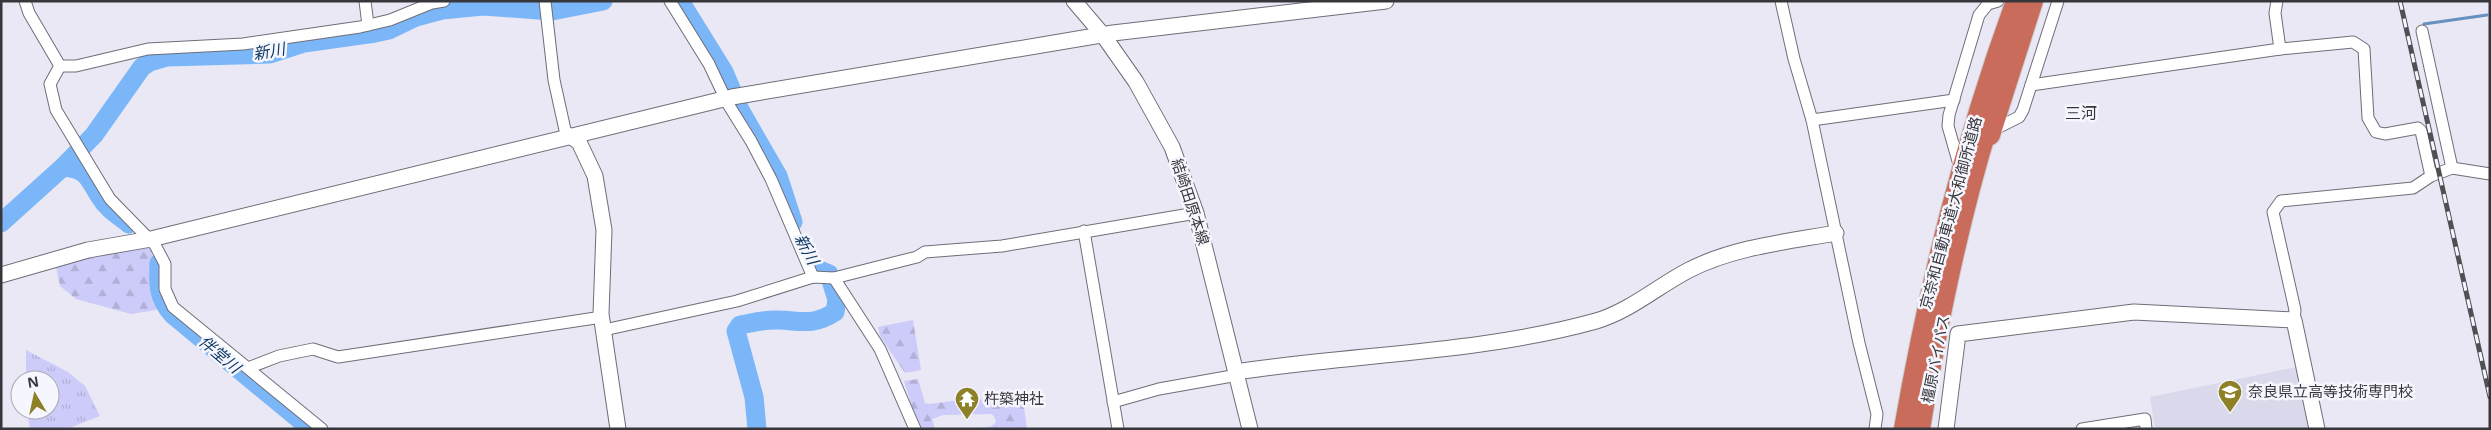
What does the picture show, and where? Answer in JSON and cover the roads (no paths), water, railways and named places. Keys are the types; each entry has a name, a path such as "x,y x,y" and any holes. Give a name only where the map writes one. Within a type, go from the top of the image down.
{"highway":[{"name":"橿原バイパス","path":"1903,429 1918,330 1958,161 1994,44 2010,1"},
{"name":"京奈和自動車道;大和御所道路","path":"1903,429 1921,330 1947,219 1968,144 2016,1"},
{"name":"橿原バイパス","path":"1924,429 1942,325 1971,196 2032,1"},
{"name":"京奈和自動車道;大和御所道路","path":"1920,429 1936,333 1981,147 2032,1"}],"street":[{"path":"24,1 60,66"},
{"path":"365,1 368,25"},
{"path":"60,66 76,66 148,49 243,44 368,25 390,20 432,3 444,1"},
{"path":"546,1 554,80 565,130 579,142 597,185 604,230 601,297 603,324 618,429"},
{"path":"670,1 732,97 814,277"},
{"name":"結崎田原本線","path":"1074,1 1103,35 1136,82 1172,147 1196,213 1250,429"},
{"path":"1,275 88,250 151,239 732,97 1103,35 1386,1"},
{"path":"1781,1 1794,59 1812,120 1858,342 1877,414 1875,429"},
{"path":"1958,161 1948,126 1954,100 1979,15 1988,4 1998,1"},
{"path":"1990,132 2019,117 2058,1"},
{"path":"2277,1 2275,13 2280,49"},
{"path":"2422,31 2452,168"},
{"path":"2031,85 2280,49 2353,42 2364,49 2368,118 2376,132 2385,134 2418,128 2421,131 2431,176"},
{"path":"60,66 50,84 56,110 110,199 151,239 165,264 165,289 173,307 322,429"},
{"path":"1812,120 1954,100"},
{"path":"2316,429 2294,320 2294,310 2273,212 2281,201 2413,188 2431,176 2452,168 2490,174"},
{"path":"248,368 279,356 313,349 338,357 603,324 737,301 814,277 834,278 917,257 925,252 1002,246 1196,213"},
{"path":"1084,231 1118,429"},
{"path":"1114,402 1159,389 1232,376 1236,372 1535,336 1598,320 1639,300 1690,270 1747,248 1836,233"},
{"path":"834,278 880,349 915,429"},
{"path":"1946,429 1958,334 2134,312 2294,320"},
{"path":"2082,429 2145,419 2146,429"}],"waterway":[{"name":"新川","path":"1,223 63,167 94,135 142,67 150,62 167,57 270,54 304,43 389,30 416,17 442,10 483,6 552,11 603,1"},
{"name":"新川","path":"680,1 724,72 740,110 778,176 793,222"},
{"path":"2424,24 2487,15"},
{"name":"伴堂川","path":"63,167 78,170 87,176 106,205 129,224"},
{"name":"新川","path":"757,429 754,397 736,331 740,325 754,322 774,320 814,321 835,312 837,300 829,274 815,268 805,247"},
{"name":"伴堂川","path":"159,263 160,291 164,303 173,315 311,429"}],"railway":[{"path":"2400,1 2490,397"}],"place":[{"name":"奈良県立高等技術専門校","path":"2230,413"},
{"name":"杵築神社","path":"967,420"}],"district":[{"name":"三河","path":"2081,113"}]}
